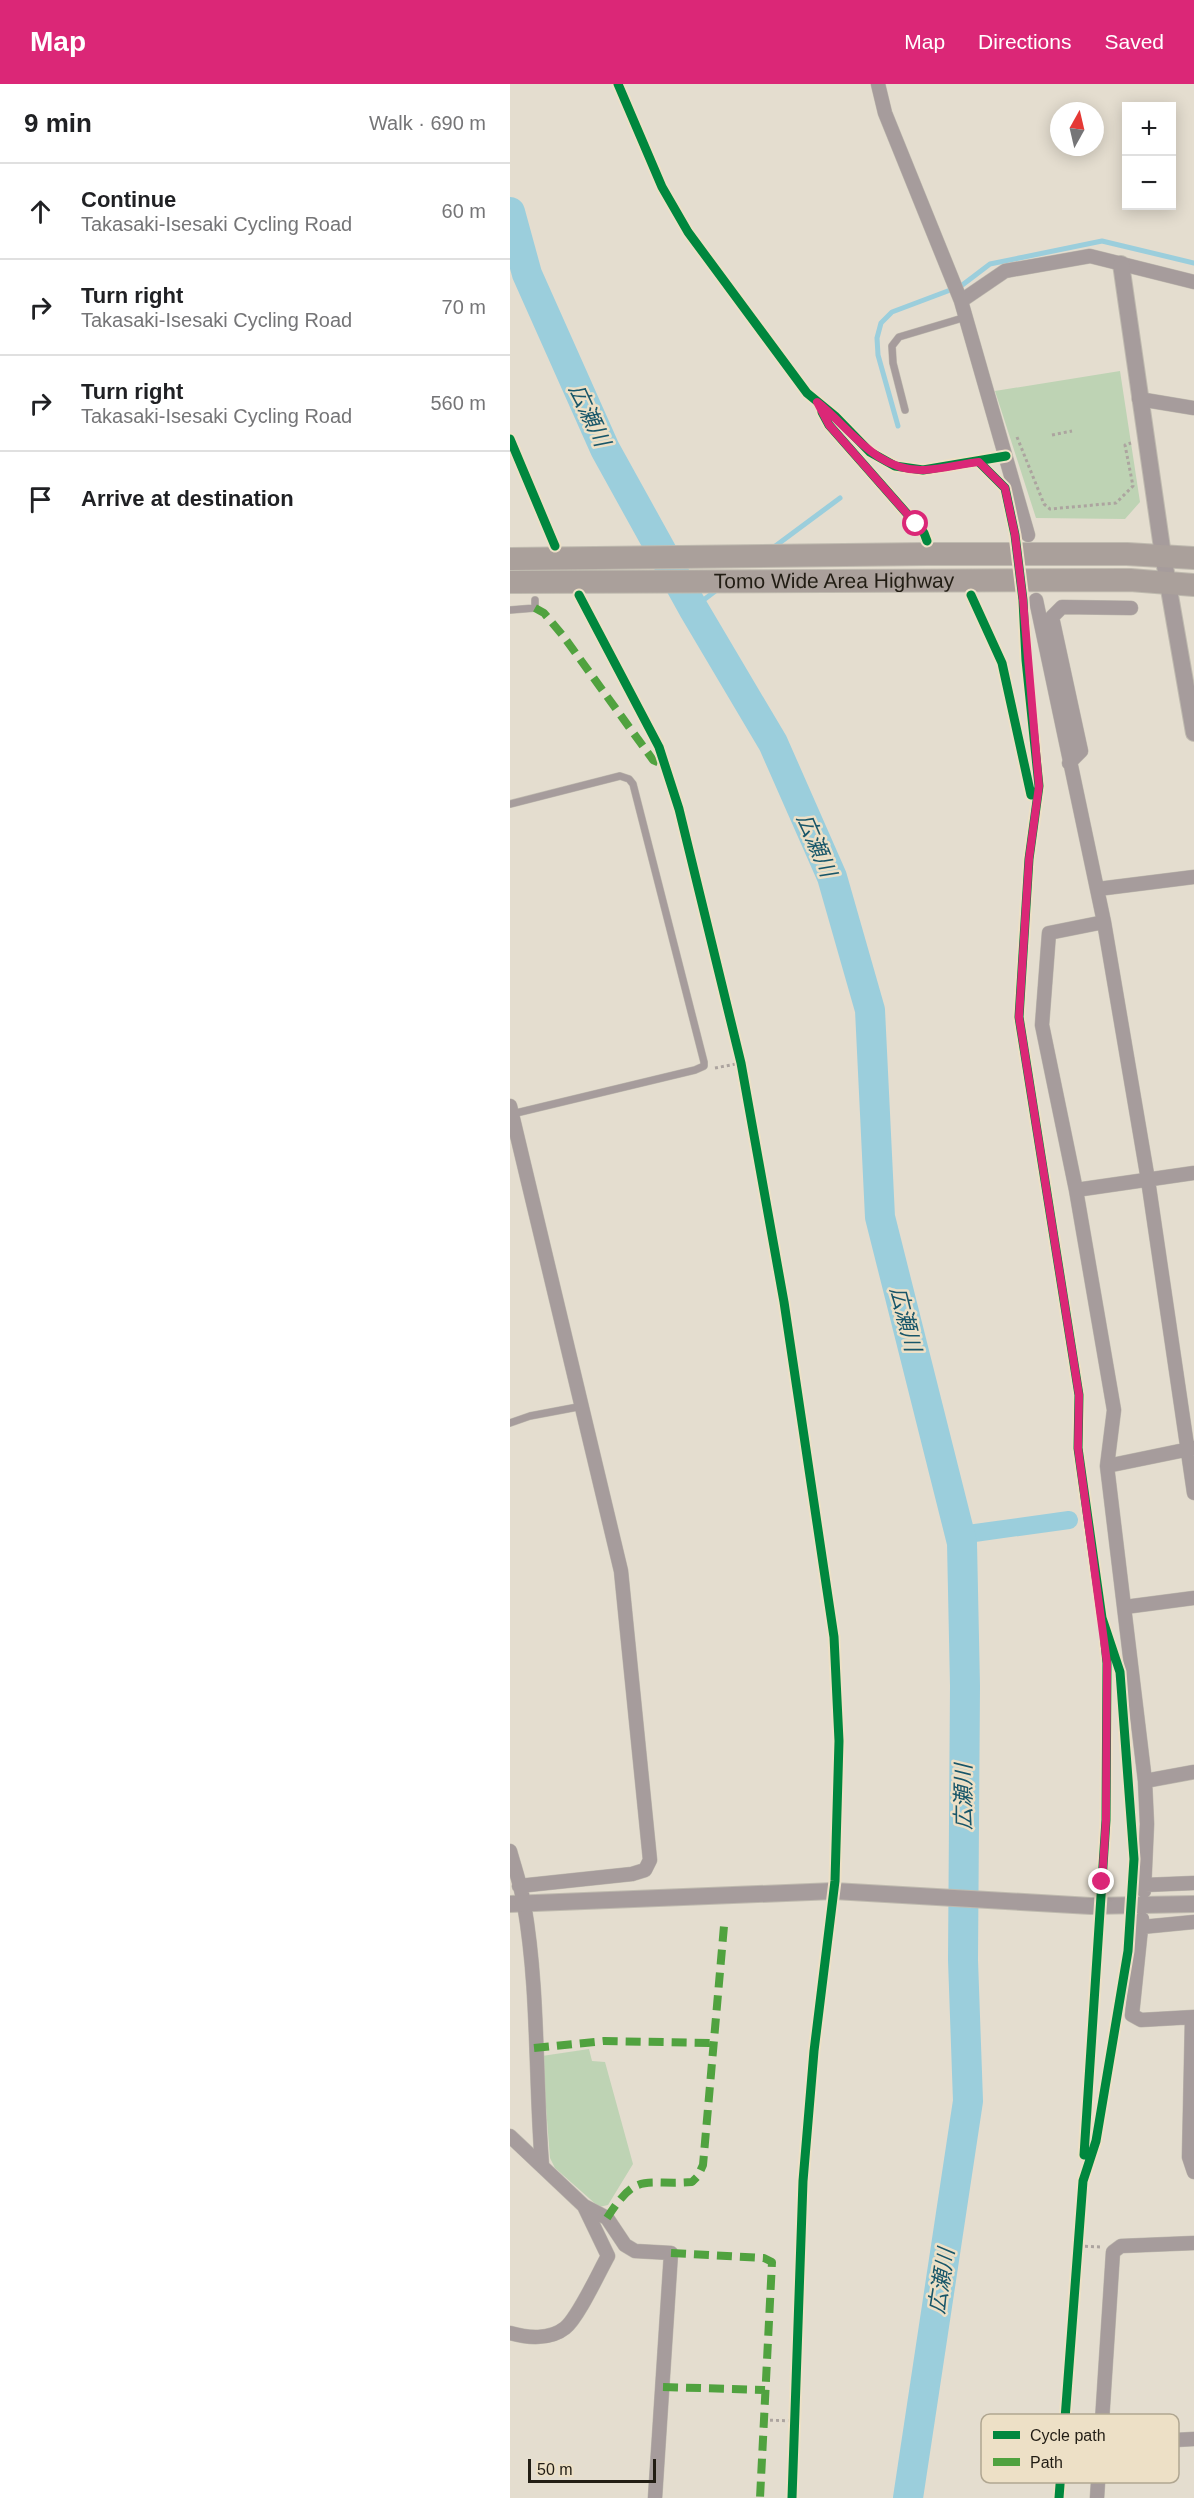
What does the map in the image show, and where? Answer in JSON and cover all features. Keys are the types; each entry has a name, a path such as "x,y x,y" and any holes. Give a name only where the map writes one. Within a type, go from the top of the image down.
{"highway":[{"name":"Tomo Wide Area Highway","path":"510,559 926,554 1163,555 1194,558"},
{"name":"Tomo Wide Area Highway","path":"510,582 583,580 941,581 1194,585"}],"street":[{"path":"878,84 885,113 958,292 1028,535"},
{"path":"958,292 1005,271 1090,256 1194,282"},
{"path":"1121,264 1163,555 1194,733"},
{"path":"1139,399 1194,408"},
{"path":"1036,600 1104,922 1148,1180 1190,1448 1194,1493"},
{"path":"1069,763 1081,751 1052,617 1062,607 1131,608"},
{"path":"1098,889 1194,877"},
{"path":"1104,922 1049,933 1042,1025 1076,1190 1114,1410 1107,1466 1145,1780 1147,1824 1144,1888 1194,1883"},
{"path":"511,1110 584,1406 621,1571 650,1860 645,1870 632,1874 519,1886"},
{"path":"1076,1190 1194,1173"},
{"path":"1107,1466 1190,1448"},
{"path":"1125,1607 1194,1598"},
{"path":"1145,1780 1194,1773"},
{"path":"510,1851 519,1886 517,1903 531,1956 536,2096 542,2164"},
{"path":"517,1903 838,1892 1091,1906 1194,1904"},
{"path":"1194,1922 1142,1923 1132,2015 1141,2020 1193,2018 1189,2157 1194,2172"},
{"path":"510,2136 584,2206 608,2218 625,2245 635,2251 671,2253 655,2498"},
{"path":"510,2334 525,2337 550,2336 566,2328 592,2286 608,2256 584,2206"},
{"path":"1103,2414 1113,2252 1120,2246 1194,2243"},
{"path":"1179,2440 1194,2439"},
{"path":"1097,2498 1098,2483"}],"lane":[{"path":"905,410 892,363 892,346 900,337 966,317"},
{"path":"510,610 535,608 535,600"},
{"path":"510,804 620,777 629,779 633,784 705,1062 704,1066 695,1070 511,1110"},
{"path":"510,1423 530,1416 584,1406"}],"path":[{"path":"998,431 1012,428 1044,504 1056,511 1116,503 1125,496 1133,486 1125,445 1136,441"},
{"path":"1053,435 1072,431"},
{"path":"738,1051 743,1074"},
{"path":"714,1069 741,1063"},
{"path":"1078,2258 1079,2235"},
{"path":"1079,2246 1102,2247"},
{"path":"795,2432 796,2410"},
{"path":"764,2420 796,2421"}],"green space":[{"path":"1120,371 1140,502 1125,519 1036,518 995,391"},
{"path":"589,2049 592,2061 605,2062 633,2164 608,2205 599,2207 555,2168 550,2158 542,2056"}],"waterway":[{"name":"広瀬川","path":"510,212 527,274 605,449 693,608 773,743 832,877 870,1010 880,1217 962,1543 965,1686 963,1960 968,2101 908,2498"},
{"path":"898,426 878,355 877,338 881,323 892,312 961,286 990,264 1102,241 1194,263"},
{"path":"774,547 840,498"},
{"path":"693,608 718,589"},
{"path":"960,1535 1069,1520"}],"marked path":[{"path":"535,608 544,613 564,637 653,760 664,765"},
{"path":"607,2218 626,2193 635,2187 652,2182 692,2182 703,2165 724,1926"},
{"path":"534,2048 604,2041 712,2043"},
{"path":"671,2253 764,2258 772,2262 760,2498"},
{"path":"663,2387 765,2390"}],"cycle path":[{"path":"618,84 662,187 688,232 807,393 835,416 870,452 895,466 923,470 1006,456"},
{"path":"822,412 829,425 924,533 927,541"},
{"path":"510,439 555,546"},
{"path":"979,462 1005,488 1015,535 1023,600 1026,660 1039,786 1029,859 1019,1017 1079,1395 1078,1448 1102,1618 1120,1672 1134,1859 1128,1951 1096,2141 1083,2181 1065,2414"},
{"path":"579,595 659,747 679,809 741,1063 784,1302 834,1637 839,1741 835,1881 814,2051 803,2181 792,2498"},
{"path":"971,595 1002,663 1031,795"},
{"path":"1084,2155 1106,1820 1107,1663 1105,1643"},
{"path":"1059,2498 1060,2483"}],"route":[{"path":"916,524 829,425 817,402 835,416 870,452 895,466 923,470 979,462 1005,488 1015,535 1039,786 1029,859 1019,1017 1079,1395 1078,1448 1107,1663 1106,1820 1102,1882"}]}
